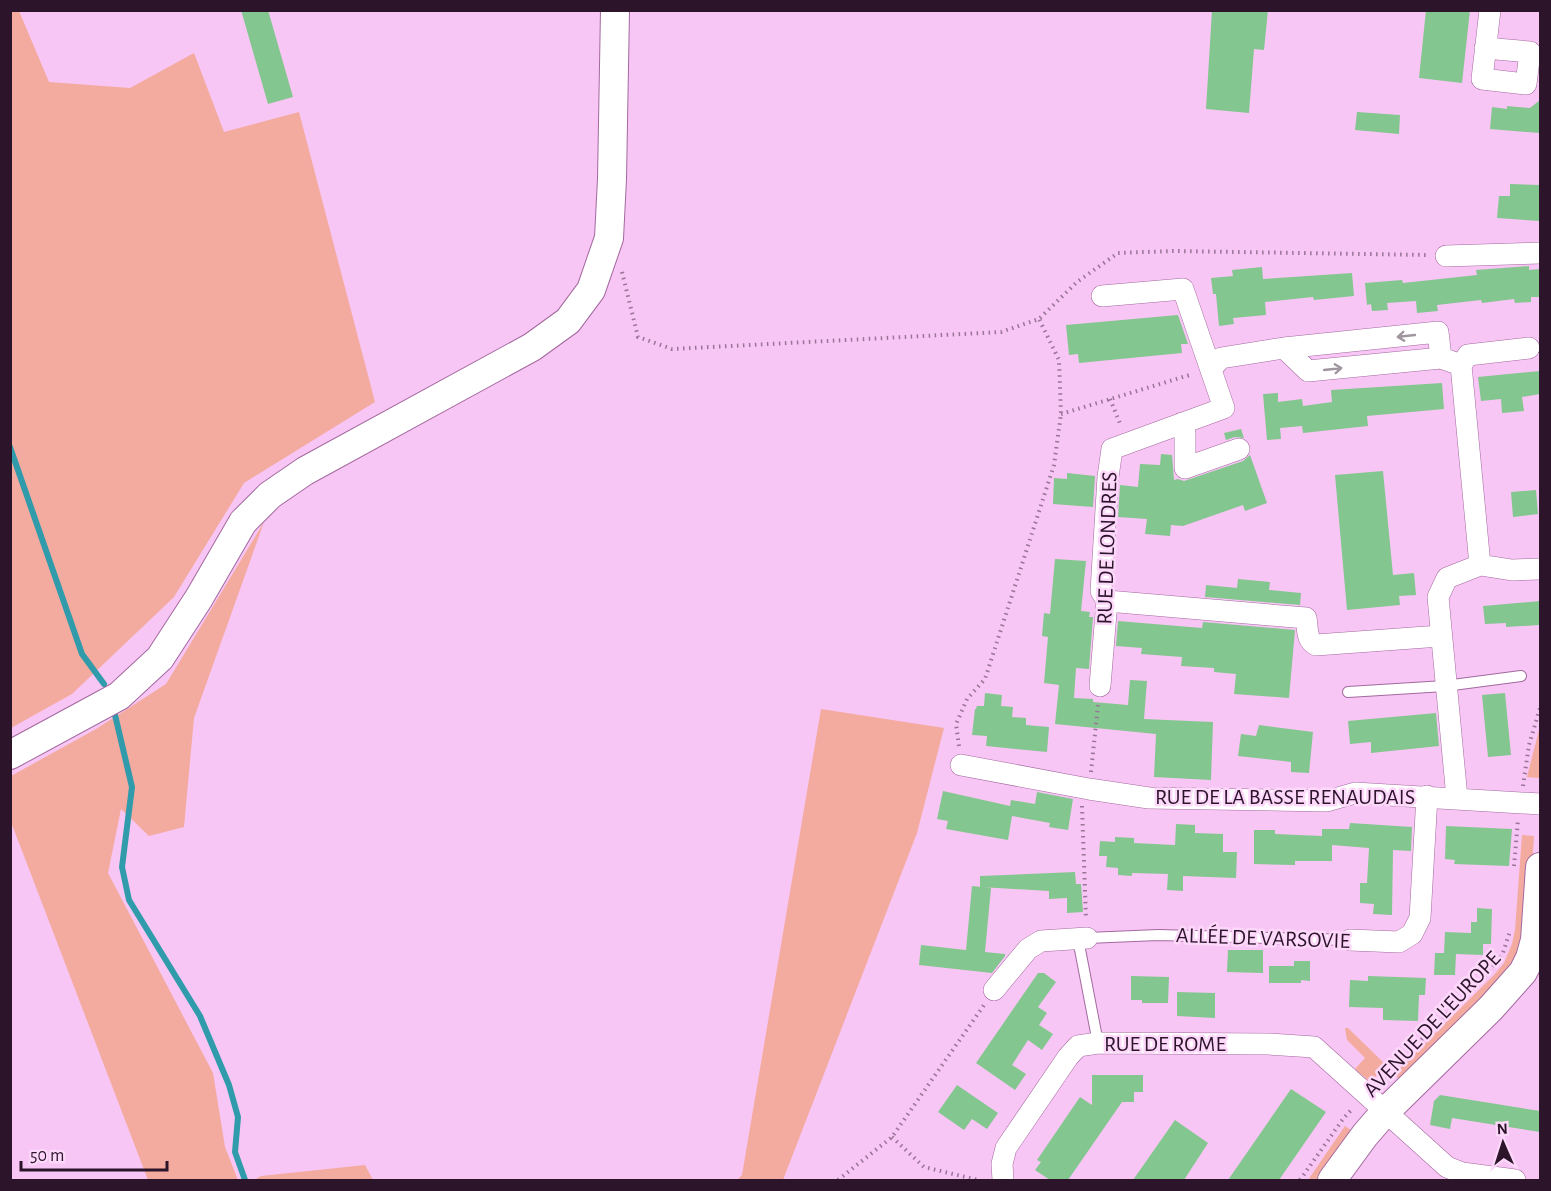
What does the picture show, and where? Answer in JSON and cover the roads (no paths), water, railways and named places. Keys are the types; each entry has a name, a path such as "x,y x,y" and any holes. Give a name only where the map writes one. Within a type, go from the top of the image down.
{"street":[{"path":"10,755 119,696 160,658 199,598 243,522 270,495 305,471 532,347 568,321 591,290 609,238 615,10"},
{"path":"1485,48 1490,10"},
{"path":"1446,255 1540,253"},
{"name":"RUE DE LONDRES","path":"1100,686 1107,600 1101,591 1108,477 1112,449 1224,408 1183,289 1102,296"},
{"path":"1210,369 1221,358 1284,348 1438,332 1441,357 1461,364"},
{"path":"1480,565 1461,364 1468,355 1529,348"},
{"path":"1182,423 1185,433 1185,468 1239,449"},
{"path":"1457,798 1437,597 1447,578 1480,565 1512,570 1540,568"},
{"path":"1107,600 1306,618 1310,642 1316,645 1440,636"},
{"name":"RUE DE LA BASSE RENAUDAIS","path":"961,765 1149,798 1327,801 1355,793 1540,804"},
{"name":"ALLÉE DE VARSOVIE","path":"1350,940 1398,942 1412,934 1420,918 1427,796"},
{"name":"AVENUE DE L'EUROPE","path":"1332,1180 1365,1135 1375,1104 1532,975 1530,958 1534,940 1527,868"},
{"name":"ALLÉE DE VARSOVIE","path":"994,990 1028,949 1041,941 1083,938"},
{"name":"RUE DE ROME","path":"1003,1180 1002,1164 1006,1148 1068,1056 1078,1046 1098,1043 1314,1047 1447,1167 1462,1173 1515,1180"}],"lane":[{"path":"1348,692 1445,686 1521,676"},
{"name":"ALLÉE DE VARSOVIE","path":"1083,938 1158,935 1350,940"},
{"path":"1083,938 1098,1043"}],"waterway":[{"path":"10,447 82,654 104,684"},
{"path":"115,715 132,787 122,867 129,900 200,1016 229,1085 238,1117 235,1152 245,1180"}]}
